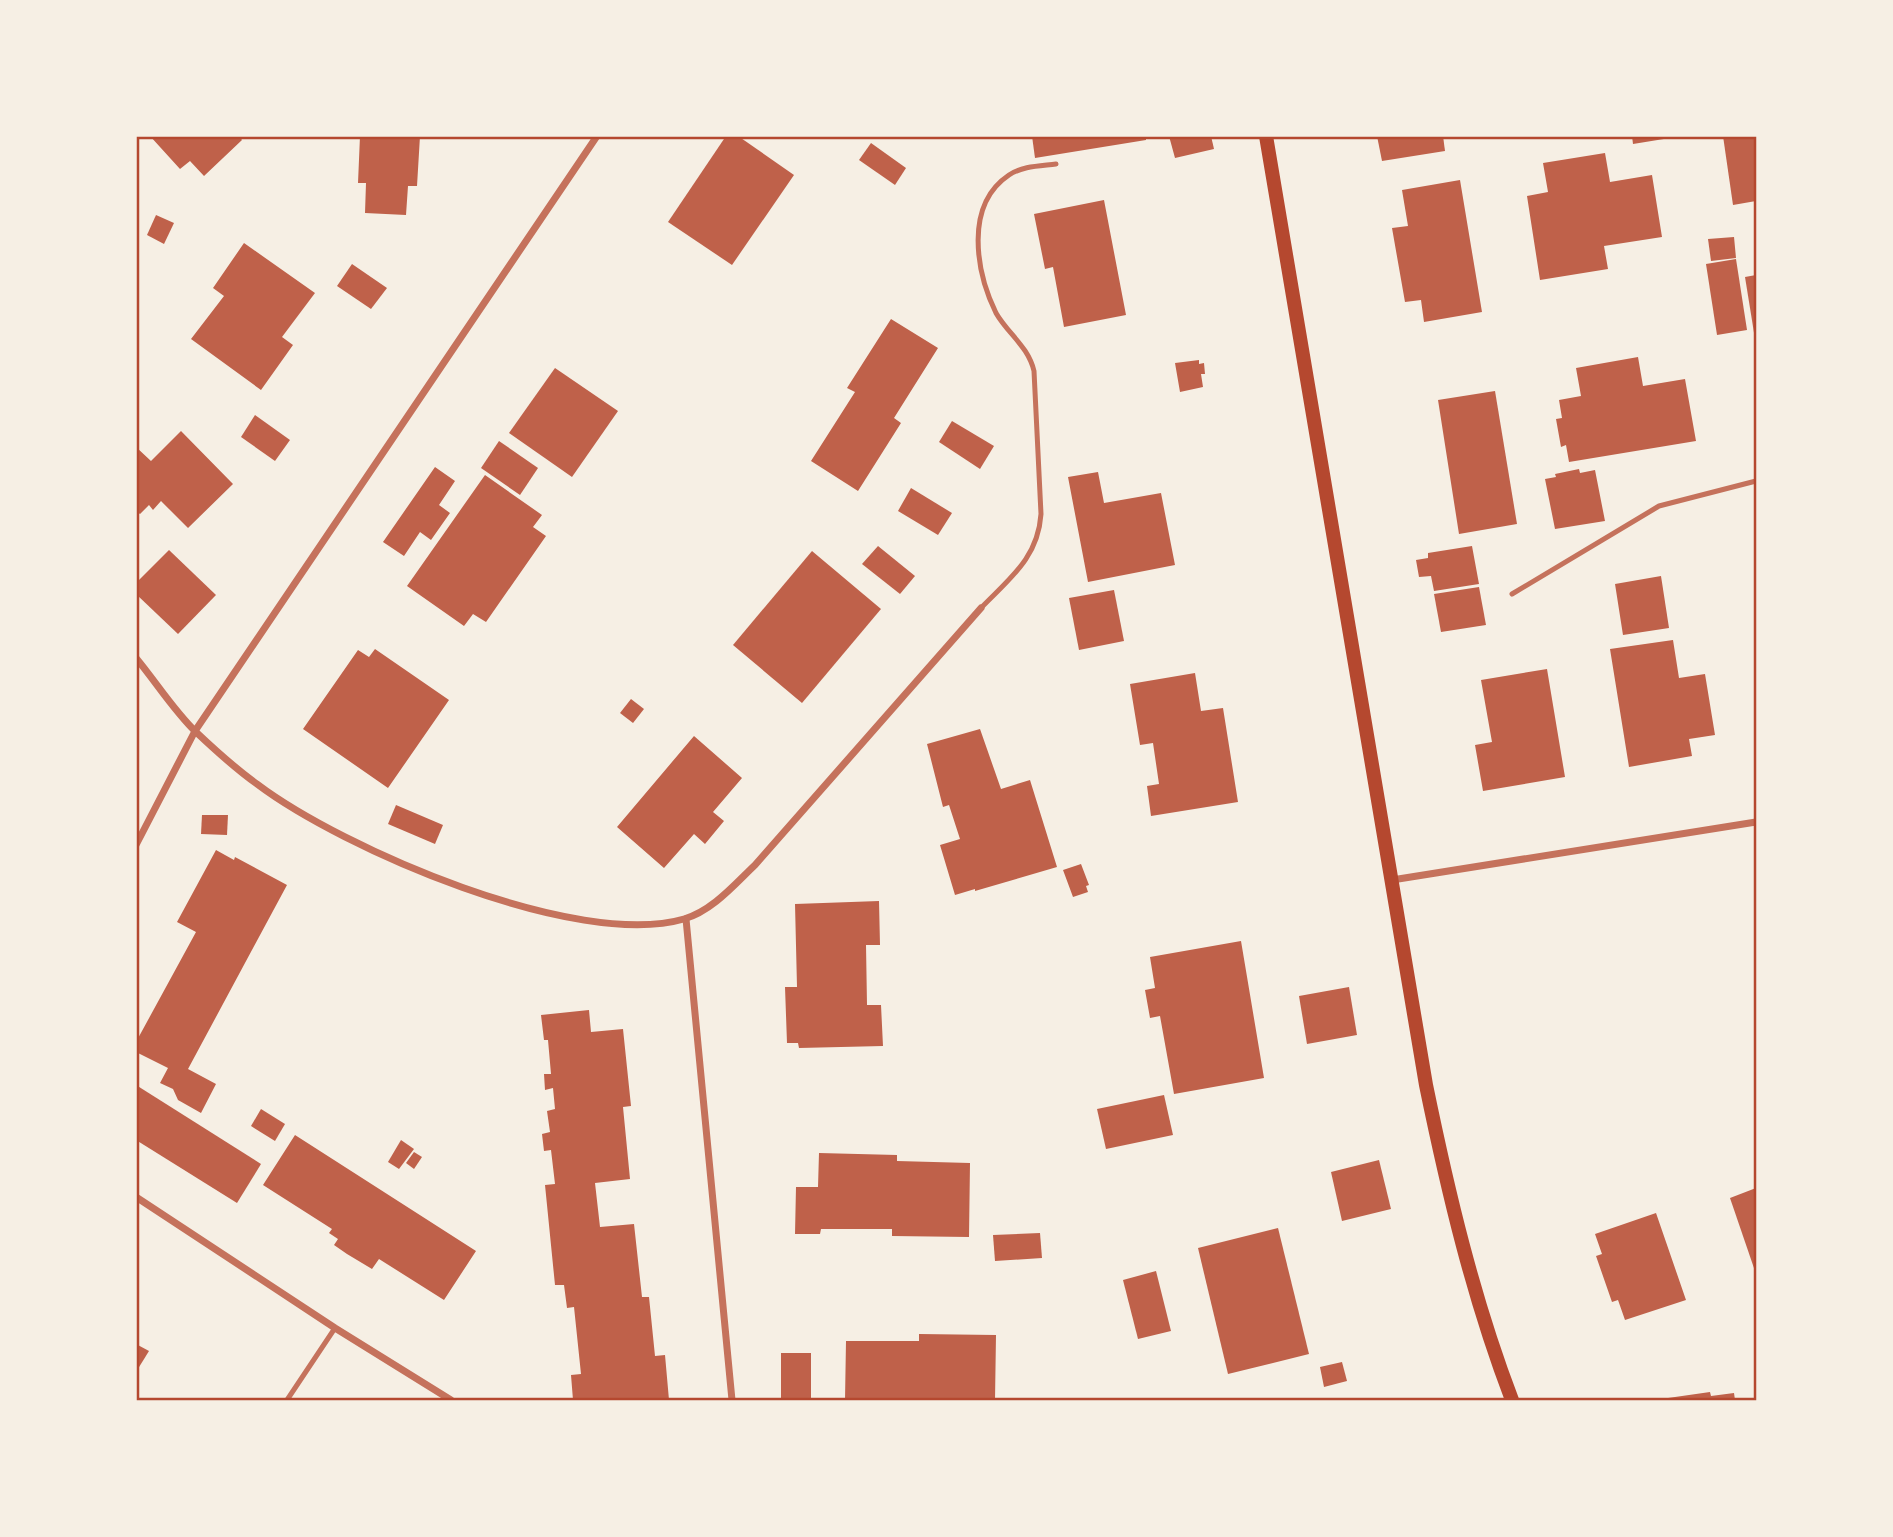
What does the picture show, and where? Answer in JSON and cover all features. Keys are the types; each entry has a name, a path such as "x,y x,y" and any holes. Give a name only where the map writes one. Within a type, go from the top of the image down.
{"main road":[{"path":"1266,136 1426,1085 1446,1180 1479,1306 1512,1401"}],"street":[{"path":"136,845 195,731 597,136"},
{"path":"136,657 195,731 257,785 311,819 376,854 520,905 581,920 620,925 656,925 686,919 708,907 755,865 981,607"},
{"path":"1392,880 1756,822"},
{"path":"686,919 732,1401"},
{"path":"136,1197 450,1401"}],"lane":[{"path":"981,607 1025,562 1035,546 1040,531 1041,514 1034,371 1031,359 998,315 989,296 979,269 978,239 983,213 990,195 999,184 1010,174 1026,167 1056,164"},
{"path":"1511,594 1658,506 1756,481"},
{"path":"287,1401 335,1328"}],"building":[{"path":"150,136 239,136 242,140 204,176 190,161 180,169"},
{"path":"360,136 420,136 417,186 408,186 406,215 365,213 366,183 358,183"},
{"path":"726,136 738,136 794,175 732,265 668,222"},
{"path":"1032,136 1146,136 1146,140 1035,158"},
{"path":"1169,136 1211,136 1214,149 1175,158"},
{"path":"1377,136 1443,136 1445,151 1382,161"},
{"path":"1632,136 1670,136 1670,138 1633,144"},
{"path":"1723,136 1756,136 1756,201 1733,205"},
{"path":"871,143 906,168 895,185 859,160"},
{"path":"1605,153 1610,182 1652,175 1662,237 1604,246 1608,269 1540,280 1527,196 1548,192 1543,163"},
{"path":"1460,180 1482,312 1424,322 1421,300 1405,302 1392,228 1408,226 1402,190"},
{"path":"1104,200 1126,315 1064,327 1053,267 1045,269 1034,214"},
{"path":"156,215 174,223 164,244 147,235"},
{"path":"1734,237 1736,258 1711,261 1708,239"},
{"path":"244,243 315,293 282,337 293,345 261,390 191,339 224,296 213,288"},
{"path":"1736,259 1747,330 1717,335 1706,264"},
{"path":"352,264 387,288 371,309 337,286"},
{"path":"1756,275 1756,339 1755,339 1745,277"},
{"path":"891,319 938,348 894,418 901,423 858,491 811,461 855,392 847,388"},
{"path":"1638,357 1643,386 1685,379 1696,441 1569,462 1566,445 1561,447 1556,419 1562,418 1559,400 1581,396 1576,368"},
{"path":"1199,360 1199,364 1204,363 1205,374 1201,374 1203,387 1180,392 1175,363"},
{"path":"555,368 618,411 572,477 509,433"},
{"path":"1495,391 1517,524 1459,534 1438,400"},
{"path":"255,415 290,440 275,461 241,437"},
{"path":"952,421 994,446 980,469 939,442"},
{"path":"181,431 233,484 188,528 161,501 153,510 149,505 140,514 136,511 136,447 151,461"},
{"path":"499,441 538,468 520,495 481,468"},
{"path":"435,467 455,481 439,505 450,513 431,540 420,532 404,556 383,542"},
{"path":"1579,469 1580,473 1595,470 1605,521 1555,529 1545,479"},
{"path":"1098,472 1104,503 1161,493 1175,565 1088,582 1068,477"},
{"path":"485,475 542,515 533,527 546,536 486,622 473,614 464,626 407,586"},
{"path":"911,488 952,513 938,535 898,511"},
{"path":"878,546 915,576 900,594 862,564"},
{"path":"1472,546 1479,584 1434,591 1431,576 1419,577 1416,560 1428,558 1428,553"},
{"path":"169,550 216,595 178,634 136,594 136,583"},
{"path":"812,551 881,609 802,703 733,645"},
{"path":"1661,576 1669,628 1623,635 1615,584"},
{"path":"1479,587 1486,625 1441,632 1434,594"},
{"path":"1114,590 1124,641 1079,650 1069,598"},
{"path":"1673,640 1679,678 1705,674 1715,735 1689,739 1692,756 1629,767 1610,649"},
{"path":"375,649 449,700 388,788 303,729 358,650 369,657"},
{"path":"1547,669 1565,777 1483,791 1475,745 1492,742 1481,680"},
{"path":"1195,673 1201,711 1223,708 1238,802 1151,816 1147,786 1159,784 1153,743 1140,745 1130,684"},
{"path":"631,699 644,709 633,723 620,713"},
{"path":"980,729 1001,789 1030,780 1057,867 955,895 940,845 960,839 949,805 943,807 927,744"},
{"path":"694,736 742,778 713,812 724,821 705,844 694,834 664,868 617,827"},
{"path":"396,805 443,825 435,844 388,824"},
{"path":"202,815 228,815 227,835 201,834"},
{"path":"216,850 234,860 235,857 287,885 188,1069 216,1084 201,1113 178,1100 173,1089 160,1083 168,1068 136,1052 136,1042 196,932 177,922"},
{"path":"1081,864 1089,885 1086,886 1088,892 1073,897 1063,870"},
{"path":"879,901 880,945 866,945 867,1005 881,1005 883,1046 799,1048 798,1043 787,1043 785,987 797,987 795,904"},
{"path":"1241,941 1264,1078 1174,1094 1160,1016 1150,1018 1145,990 1155,988 1150,957"},
{"path":"1349,987 1357,1035 1307,1044 1299,996"},
{"path":"589,1010 591,1032 623,1029 631,1106 623,1107 630,1179 595,1183 600,1227 634,1224 642,1297 649,1297 655,1356 665,1355 669,1400 573,1400 571,1375 581,1374 574,1307 567,1308 564,1285 555,1285 545,1185 555,1184 551,1150 544,1151 542,1134 550,1132 547,1111 555,1109 553,1088 545,1090 544,1074 551,1074 548,1040 544,1040 541,1015"},
{"path":"136,1085 261,1164 237,1203 136,1140"},
{"path":"1164,1095 1173,1135 1106,1149 1097,1109"},
{"path":"261,1109 285,1124 275,1141 251,1126"},
{"path":"295,1135 476,1251 444,1300 379,1259 372,1269 347,1254 334,1245 338,1239 329,1233 332,1229 263,1185"},
{"path":"401,1140 414,1149 399,1169 388,1162"},
{"path":"414,1152 422,1157 414,1169 406,1163"},
{"path":"819,1153 897,1155 897,1161 970,1163 969,1237 892,1236 892,1229 821,1229 820,1234 795,1234 796,1187 818,1187"},
{"path":"1379,1160 1391,1209 1342,1221 1331,1172"},
{"path":"1756,1188 1756,1274 1730,1198"},
{"path":"1656,1213 1686,1300 1625,1320 1618,1300 1612,1302 1596,1256 1602,1254 1595,1234"},
{"path":"1278,1228 1309,1354 1228,1374 1198,1248"},
{"path":"1040,1233 1042,1258 995,1261 993,1235"},
{"path":"1156,1271 1171,1331 1138,1339 1123,1280"},
{"path":"919,1334 996,1335 995,1400 845,1400 846,1341 919,1341"},
{"path":"136,1344 149,1351 136,1372"},
{"path":"781,1353 811,1353 811,1400 781,1400"},
{"path":"1342,1362 1347,1381 1324,1387 1320,1367"},
{"path":"1710,1392 1711,1396 1734,1393 1735,1400 1654,1400"}]}
